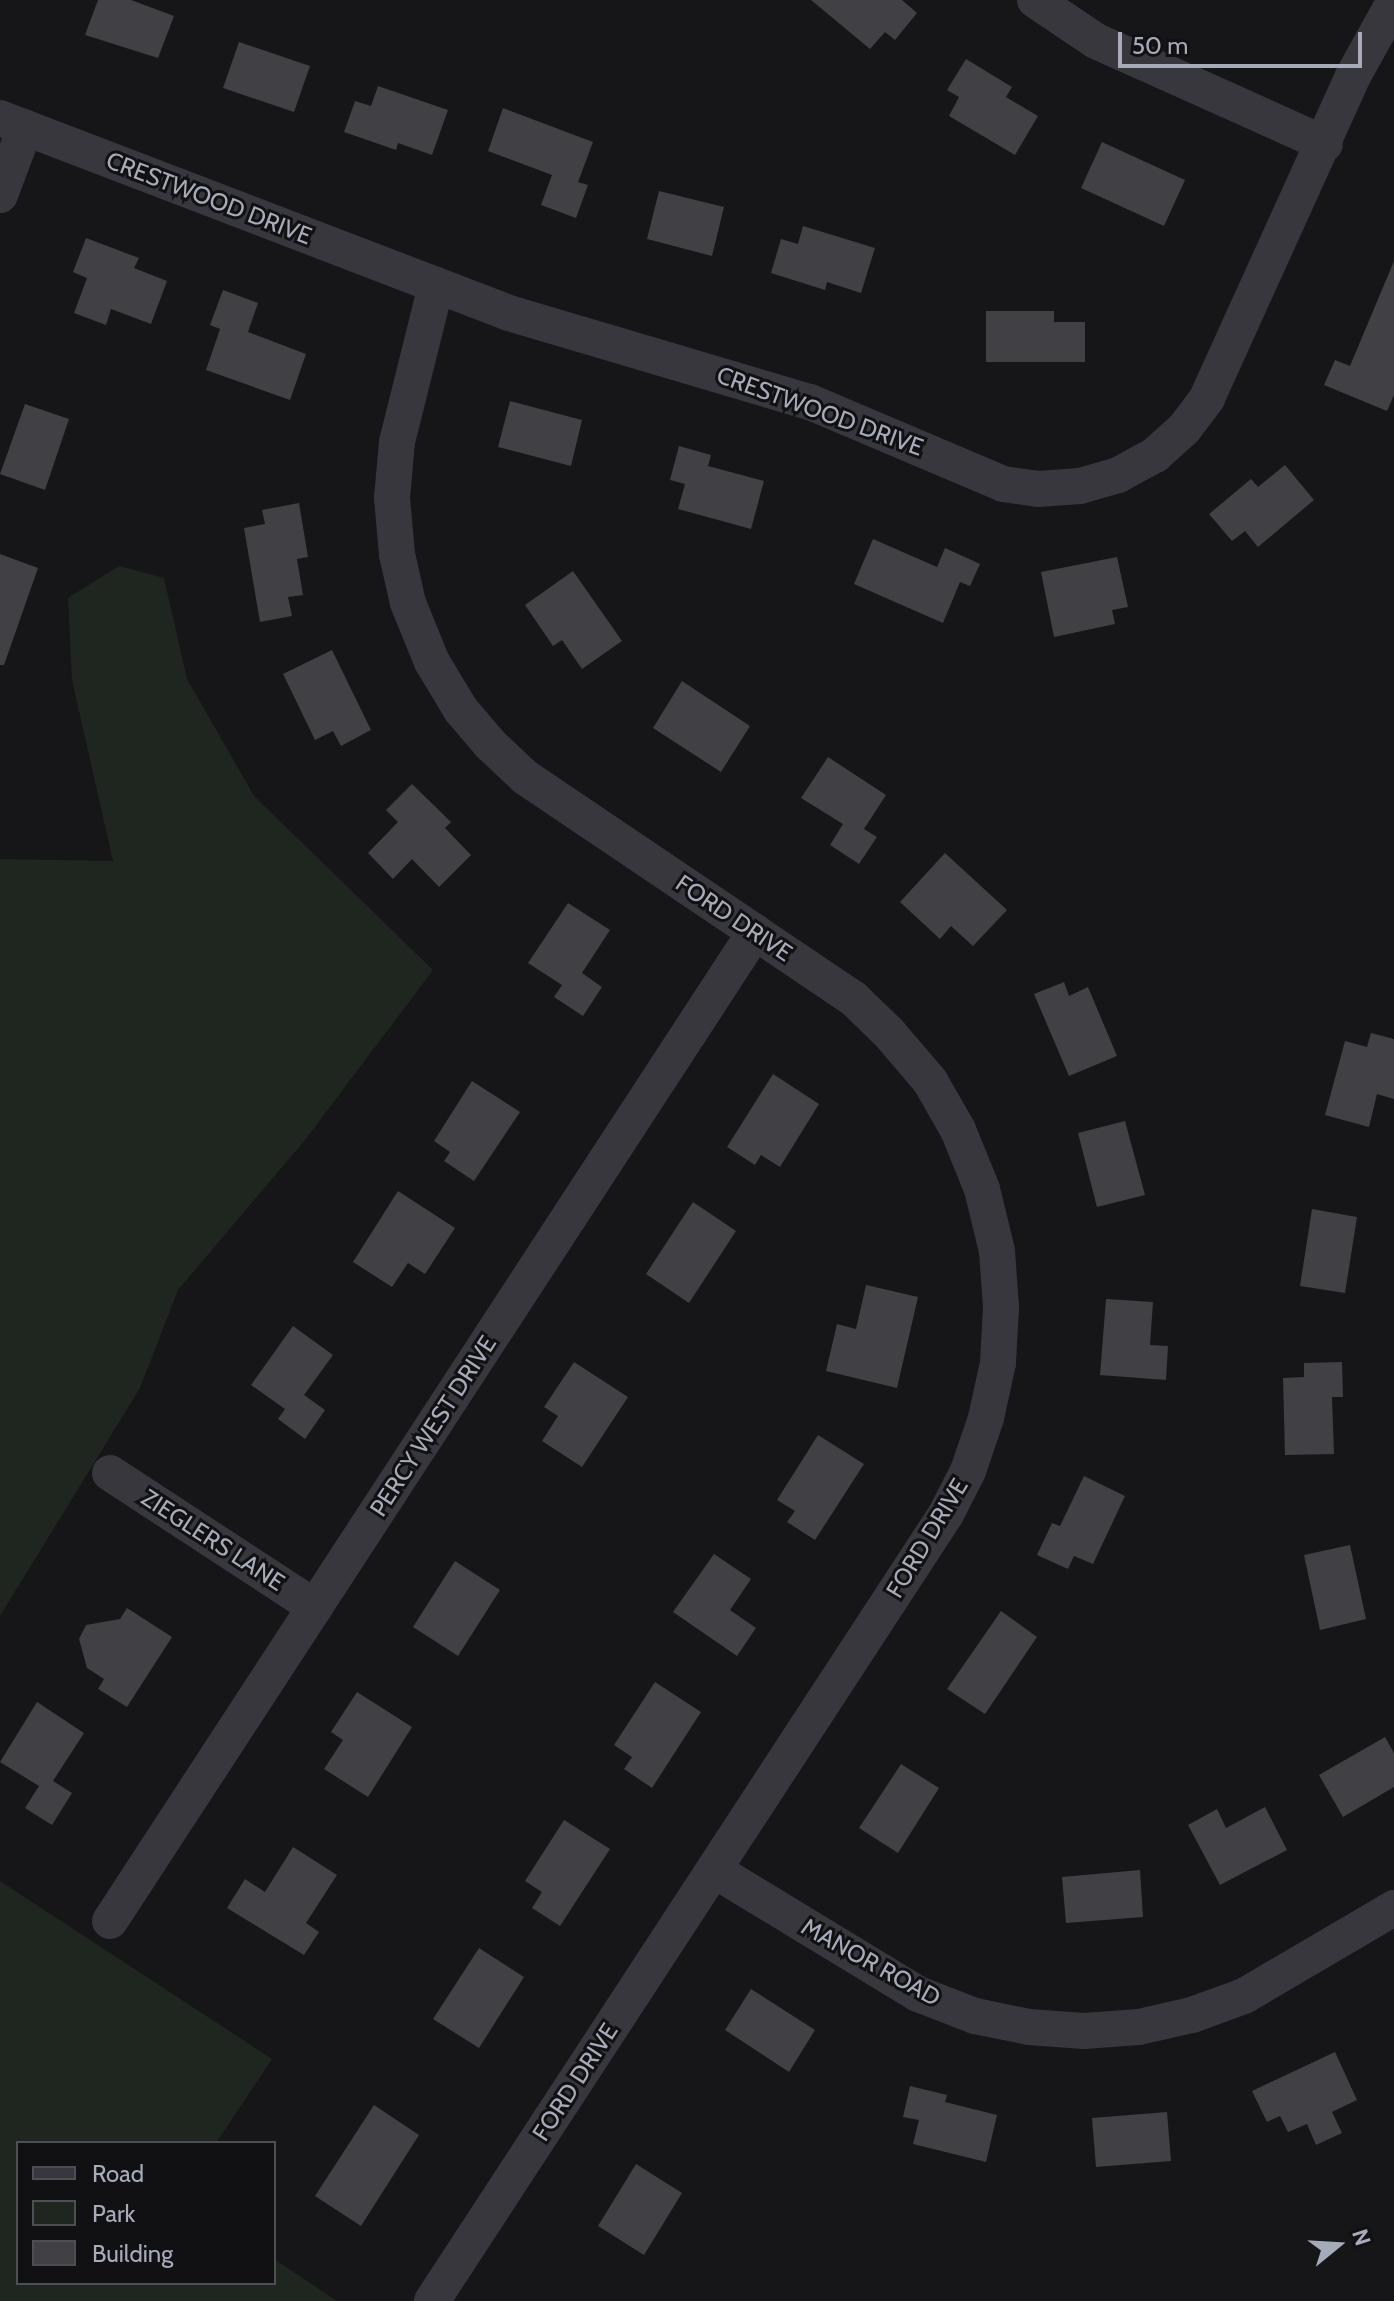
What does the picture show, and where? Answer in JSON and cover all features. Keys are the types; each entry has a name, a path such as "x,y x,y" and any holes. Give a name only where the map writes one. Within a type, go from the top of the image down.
{"street":[{"path":"1035,0 1096,41 1325,144"},
{"name":"CRESTWOOD DRIVE","path":"12,123 580,337 715,372 810,402 1003,484 1038,489 1080,486 1118,475 1155,455 1184,429 1207,398 1325,144 1353,76 1394,2"},
{"path":"0,195 12,123"},
{"name":"FORD DRIVE","path":"432,2301 946,1514 962,1482 986,1418 998,1363 1001,1307 997,1251 982,1189 958,1130 930,1081 889,1033 854,999 525,777 490,744 461,710 432,662 405,591 397,554 392,498 397,442 436,285"},
{"name":"PERCY WEST DRIVE","path":"110,1921 755,932"},
{"name":"ZIEGLERS LANE","path":"110,1473 315,1607"},
{"name":"MANOR ROAD","path":"714,1870 918,1994 975,2016 1029,2027 1084,2031 1139,2027 1192,2015 1244,1996 1394,1908"}],"green space":[{"path":"119,566 164,578 187,679 254,796 433,970 305,1140 178,1290 140,1388 0,1616 0,859 113,861 72,680 68,598"},
{"path":"0,1881 272,2059 217,2141 16,2141 16,2285 276,2285 276,2260 337,2301 0,2301"}],"building":[{"path":"98,0 131,0 174,16 158,58 85,35"},
{"path":"811,0 902,0 917,13 895,40 885,32 870,49"},
{"path":"239,42 310,66 294,112 223,88"},
{"path":"966,59 1012,87 1006,97 1038,116 1015,155 949,116 959,97 947,90"},
{"path":"378,86 448,110 432,155 398,143 396,150 344,132 355,101 371,106"},
{"path":"503,108 593,142 578,182 588,185 576,218 541,205 552,175 488,151"},
{"path":"1102,142 1185,180 1164,226 1081,188"},
{"path":"659,191 724,207 712,256 647,239"},
{"path":"803,226 875,248 861,293 827,282 825,290 771,273 781,239 798,244"},
{"path":"86,238 139,258 134,268 167,281 151,324 111,309 106,325 74,313 87,278 73,272"},
{"path":"1394,261 1394,395 1387,411 1324,385 1335,360 1350,366"},
{"path":"223,290 258,303 248,332 306,354 290,400 206,370 220,329 210,325"},
{"path":"986,311 1054,311 1054,322 1085,322 1085,362 986,362"},
{"path":"510,401 582,420 571,466 498,447"},
{"path":"25,404 69,419 45,490 0,474"},
{"path":"679,446 711,455 708,466 764,481 751,529 678,509 685,484 670,480"},
{"path":"1285,465 1314,500 1258,547 1245,531 1232,541 1209,514 1251,479 1258,487"},
{"path":"299,503 308,557 297,559 303,595 288,597 292,616 260,622 244,528 265,524 262,510"},
{"path":"873,539 937,567 945,548 980,564 970,586 960,582 943,623 854,584"},
{"path":"0,554 38,568 4,665 0,665"},
{"path":"1117,557 1128,607 1112,610 1115,624 1054,637 1041,572"},
{"path":"573,571 622,641 582,669 562,640 553,646 525,605"},
{"path":"332,650 371,730 341,746 333,731 315,740 283,674"},
{"path":"682,681 750,726 721,772 653,728"},
{"path":"828,757 886,795 864,829 877,837 859,864 830,845 843,824 801,798"},
{"path":"412,784 451,822 445,828 471,855 439,887 412,859 393,879 368,853 398,822 386,810"},
{"path":"945,853 1007,910 973,946 951,926 940,939 900,902"},
{"path":"568,903 610,930 582,973 602,987 583,1016 554,997 562,985 528,963"},
{"path":"1064,982 1069,996 1088,987 1117,1056 1069,1076 1034,994"},
{"path":"1371,1033 1394,1039 1394,1099 1377,1094 1369,1127 1325,1115 1345,1041 1367,1047"},
{"path":"773,1074 819,1104 780,1167 761,1155 755,1165 727,1147"},
{"path":"472,1081 520,1112 474,1181 444,1161 450,1152 434,1141"},
{"path":"1125,1121 1145,1195 1097,1207 1078,1133"},
{"path":"398,1191 455,1228 425,1274 408,1263 392,1287 353,1262"},
{"path":"693,1202 736,1231 689,1303 646,1274"},
{"path":"1312,1209 1357,1217 1345,1293 1300,1286"},
{"path":"866,1285 918,1297 897,1388 826,1371 837,1324 856,1329"},
{"path":"1106,1299 1153,1302 1150,1345 1168,1346 1166,1380 1100,1375"},
{"path":"293,1326 333,1355 304,1395 325,1410 305,1439 278,1419 285,1409 251,1385"},
{"path":"574,1362 628,1397 582,1467 542,1441 558,1416 544,1407"},
{"path":"1342,1362 1343,1397 1332,1397 1334,1454 1285,1455 1283,1378 1304,1377 1304,1363"},
{"path":"818,1435 864,1464 815,1540 787,1522 795,1511 777,1500"},
{"path":"1084,1476 1125,1496 1093,1564 1074,1556 1068,1569 1037,1555 1052,1523 1060,1526"},
{"path":"1350,1545 1366,1619 1320,1630 1304,1555"},
{"path":"714,1554 751,1579 730,1610 756,1628 737,1656 673,1612"},
{"path":"455,1561 500,1590 458,1656 413,1627"},
{"path":"127,1608 172,1637 127,1707 98,1689 104,1679 87,1668 79,1639 86,1625 120,1619"},
{"path":"1001,1611 1037,1637 985,1714 947,1689"},
{"path":"655,1682 701,1712 652,1788 624,1769 632,1757 614,1745"},
{"path":"357,1692 412,1727 368,1797 324,1769 343,1740 331,1732"},
{"path":"37,1702 84,1733 53,1781 72,1793 52,1825 25,1808 39,1786 0,1762"},
{"path":"1385,1737 1394,1753 1394,1787 1343,1817 1319,1775"},
{"path":"901,1764 939,1788 898,1853 859,1828"},
{"path":"1265,1807 1287,1850 1220,1885 1188,1825 1217,1809 1226,1828"},
{"path":"564,1820 610,1849 560,1926 532,1908 542,1892 525,1881"},
{"path":"293,1847 337,1875 306,1923 319,1932 304,1955 227,1908 245,1879 265,1892"},
{"path":"1140,1870 1143,1917 1066,1923 1062,1877"},
{"path":"479,1948 524,1977 479,2048 433,2019"},
{"path":"751,1989 815,2030 789,2072 725,2030"},
{"path":"1335,2052 1357,2100 1332,2112 1342,2133 1316,2145 1307,2124 1288,2132 1280,2116 1267,2122 1252,2091"},
{"path":"910,2086 947,2095 945,2102 997,2115 986,2162 913,2144 919,2120 903,2117"},
{"path":"374,2105 419,2135 361,2226 315,2196"},
{"path":"1167,2112 1171,2161 1096,2167 1092,2118"},
{"path":"636,2164 682,2193 644,2255 598,2226"}]}
